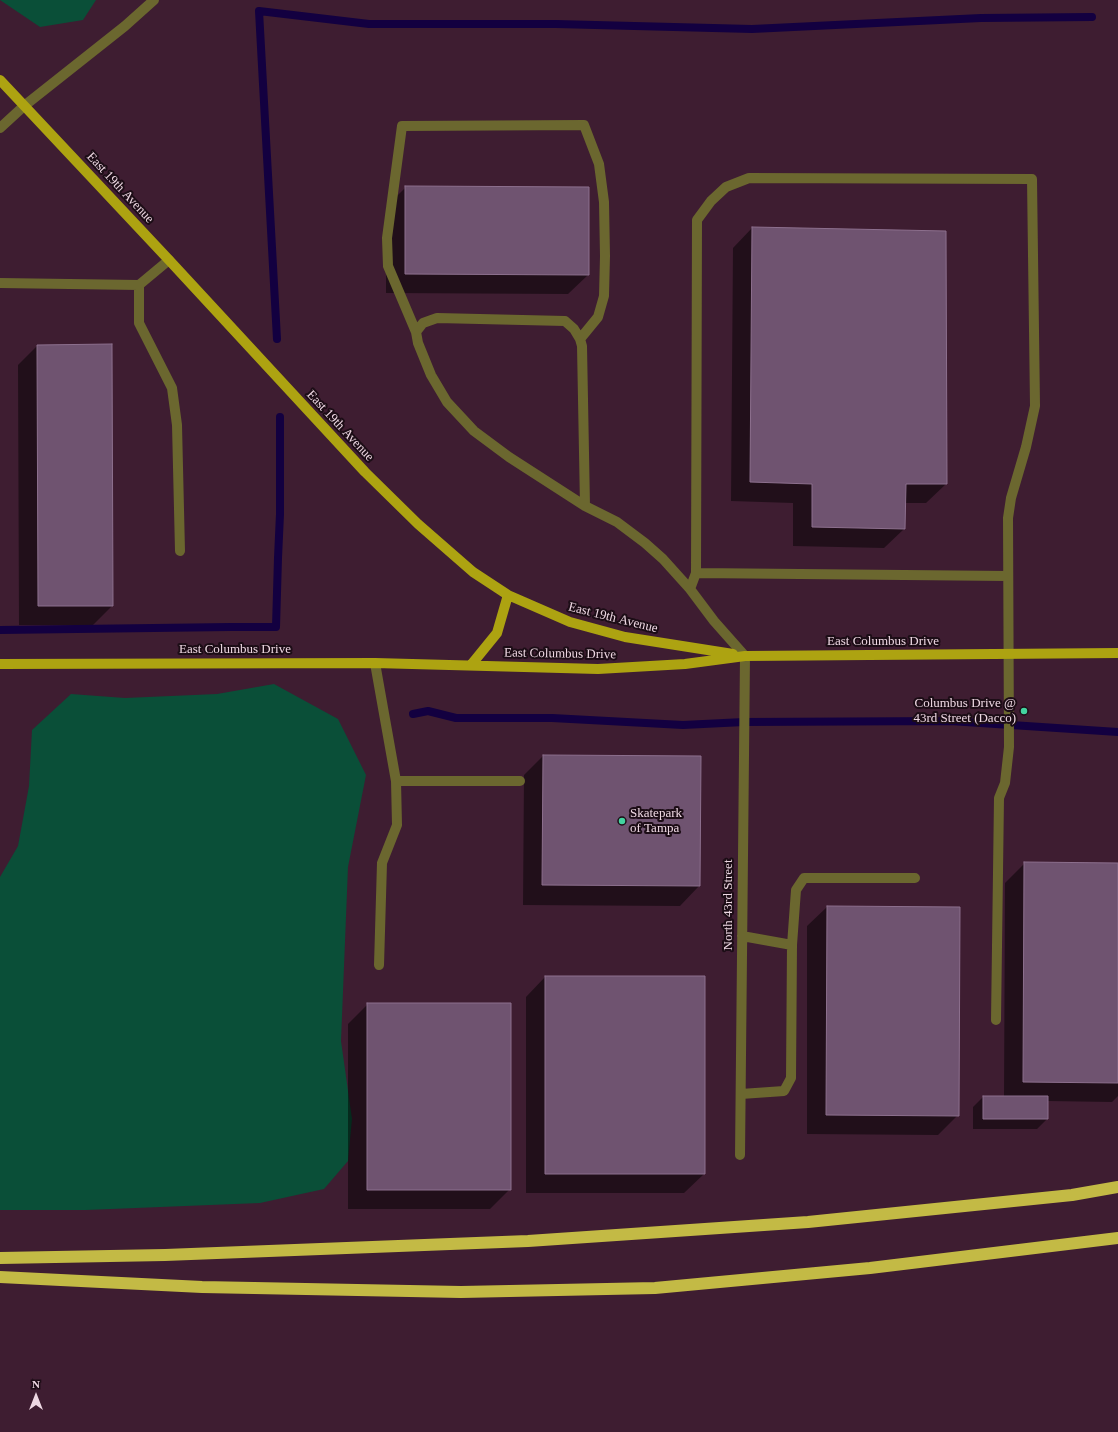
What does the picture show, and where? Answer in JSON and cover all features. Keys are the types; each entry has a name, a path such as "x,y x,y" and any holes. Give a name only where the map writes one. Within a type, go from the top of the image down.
{"highway":[{"path":"0,1258 165,1255 528,1241 808,1222 1065,1195 1118,1187"},
{"path":"0,1277 202,1287 462,1292 655,1288 870,1268 1118,1238"}],"main road":[{"name":"East 19th Avenue","path":"0,80 365,472 418,524 474,572 508,595 570,622 625,637 745,656"},
{"path":"471,665 497,633 508,595"},
{"name":"East Columbus Drive","path":"0,664 375,663 598,669 685,664 745,656 1118,653"}],"street":[{"path":"0,128 24,106 125,26 154,0"},
{"path":"580,339 598,317 604,296 604,202 599,164 584,125 402,126 387,238 388,266 416,332 418,343 431,375 447,402 474,431 509,458 585,506 617,522 645,543 663,559 690,589 714,621 745,656"},
{"path":"690,589 696,573 697,220 711,201 726,187 749,178 1032,179 1035,406 1026,447 1011,498 1008,518 1010,654 1009,748 1005,783 999,798 996,1020"},
{"path":"0,283 140,284 169,260"},
{"path":"140,284 139,323 172,388 177,425 180,551"},
{"path":"416,332 423,323 438,318 565,321 574,329 582,346 585,506"},
{"path":"696,573 1008,576"},
{"name":"North 43rd Street","path":"740,1155 745,656"},
{"path":"375,663 396,781 397,825 382,863 379,965"},
{"path":"396,781 520,782"},
{"path":"741,1094 784,1091 791,1078 792,945 796,890 804,878 915,878"},
{"path":"742,936 792,945"}],"green space":[{"path":"0,0 96,0 83,20 40,27"},
{"path":"274,684 338,719 366,775 348,867 341,1041 352,1119 348,1161 324,1189 260,1203 86,1210 0,1210 0,877 18,846 29,786 32,730 71,694 125,698 217,694"}],"building":[{"path":"405,186 589,187 589,275 405,274"},
{"path":"752,227 946,231 947,484 906,484 905,529 812,527 812,484 750,482"},
{"path":"112,344 113,606 38,606 37,345"},
{"name":"Skatepark of Tampa","path":"543,755 701,756 700,886 542,885"},
{"path":"1024,862 1118,863 1118,1083 1023,1082"},
{"path":"827,906 960,907 959,1116 826,1115"},
{"path":"545,976 705,976 705,1174 545,1174"},
{"path":"367,1003 511,1003 511,1190 367,1190"},
{"path":"983,1096 1048,1096 1048,1119 983,1119"}],"waterway":[{"path":"277,339 259,11 369,24 556,24 752,29 981,18 1092,17"},
{"path":"0,630 276,627 280,514 280,417"},
{"path":"413,714 428,711 456,718 552,718 683,725 744,722 950,721 1118,732"}],"place":[{"name":"Columbus Drive @ 43rd Street (Dacco)","path":"1024,711"},
{"name":"Skatepark of Tampa","path":"622,821"}]}
